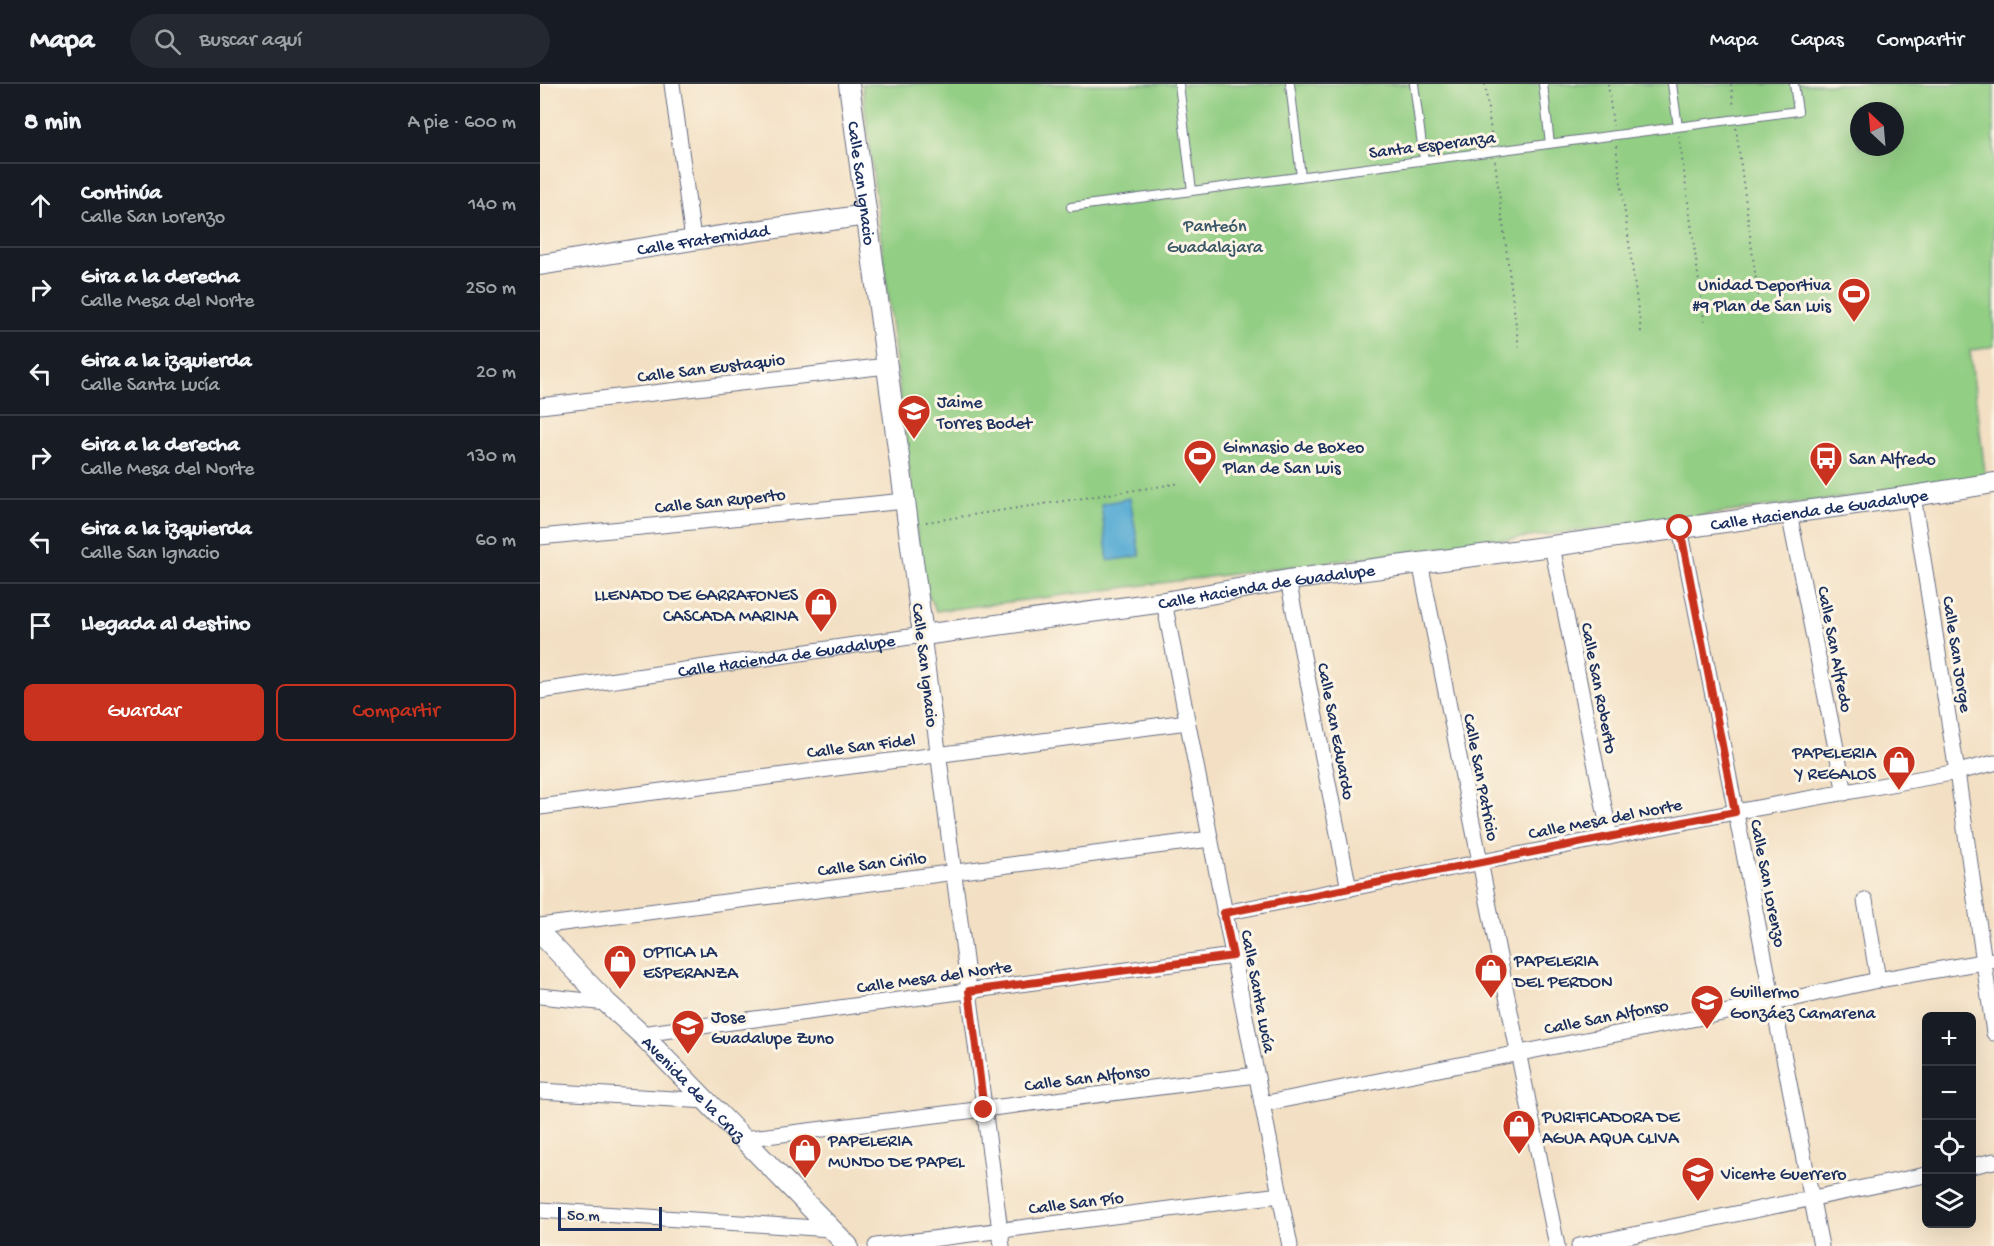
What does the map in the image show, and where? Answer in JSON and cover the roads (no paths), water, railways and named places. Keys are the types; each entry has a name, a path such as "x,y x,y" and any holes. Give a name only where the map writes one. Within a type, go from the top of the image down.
{"street":[{"path":"672,84 693,240"},
{"name":"Calle San Ignacio","path":"849,84 1001,1238"},
{"name":"Calle Fraternidad","path":"540,265 866,215"},
{"name":"Calle San Eustaquio","path":"540,406 887,366"},
{"name":"Calle Hacienda de Guadalupe","path":"540,691 1164,602 1288,580 1552,546 1994,483"},
{"name":"Calle San Jorge","path":"1913,496 1989,961 1994,1033"},
{"name":"Calle San Ruperto","path":"540,537 905,501"},
{"name":"Calle San Alfredo","path":"1789,513 1845,793"},
{"name":"Calle San Lorenzo","path":"1680,528 1821,1246"},
{"name":"Calle San Roberto","path":"1552,546 1610,837"},
{"name":"Calle San Patricio","path":"1420,562 1557,1246"},
{"name":"Calle San Eduardo","path":"1288,580 1349,889"},
{"name":"Calle Santa Lucía","path":"1164,602 1290,1246"},
{"name":"Calle San Fidel","path":"540,807 1187,722"},
{"name":"Calle Mesa del Norte","path":"1224,913 1735,812 1957,772 1994,762"},
{"name":"Calle San Cirilo","path":"540,926 1210,839"},
{"path":"1865,900 1878,980"},
{"name":"Avenida de la Cruz","path":"540,933 848,1246"},
{"name":"Calle Mesa del Norte","path":"641,1034 1233,956"},
{"name":"Calle San Alfonso","path":"1262,1104 1773,1003 1878,980 1989,961"},
{"path":"540,996 607,1003"},
{"name":"Calle San Alfonso","path":"744,1139 1256,1076"},
{"path":"540,1091 707,1101"},
{"path":"1976,1165 1994,1161"},
{"path":"1579,1246 1922,1176"},
{"name":"Calle San Pío","path":"876,1246 1001,1238 1280,1196"},
{"path":"540,1210 831,1229"}],"lane":[{"path":"1179,84 1192,191"},
{"path":"1290,84 1301,177"},
{"path":"1414,84 1424,160"},
{"path":"1543,84 1550,144"},
{"path":"1672,84 1678,127"},
{"name":"Santa Esperanza","path":"1071,207 1798,111 1794,84"}],"water":[{"path":"1130,498 1140,556 1108,561 1101,504"}],"place":[{"name":"Unidad Deportiva #9 Plan de San Luis","path":"1854,323"},
{"name":"Jaime Torres Bodet","path":"914,440"},
{"name":"Gimnasio de Boxeo Plan de San Luis","path":"1200,485"},
{"name":"San Alfredo","path":"1826,487"},
{"name":"LLENADO DE GARRAFONES CASCADA MARINA","path":"821,633"},
{"name":"PAPELERIA Y REGALOS","path":"1899,791"},
{"name":"OPTICA LA ESPERANZA","path":"620,990"},
{"name":"PAPELERIA DEL PERDON","path":"1491,999"},
{"name":"Guillermo Gonzáez Camarena","path":"1707,1030"},
{"name":"Jose Guadalupe Zuno","path":"688,1055"},
{"name":"PURIFICADORA DE AGUA AQUA CLIVA","path":"1519,1155"},
{"name":"PAPELERIA MUND0 DE PAPEL","path":"805,1179"},
{"name":"Vicente Guerrero","path":"1698,1202"}],"park label":[{"name":"Panteón Guadalajara","path":"1215,235"}]}
